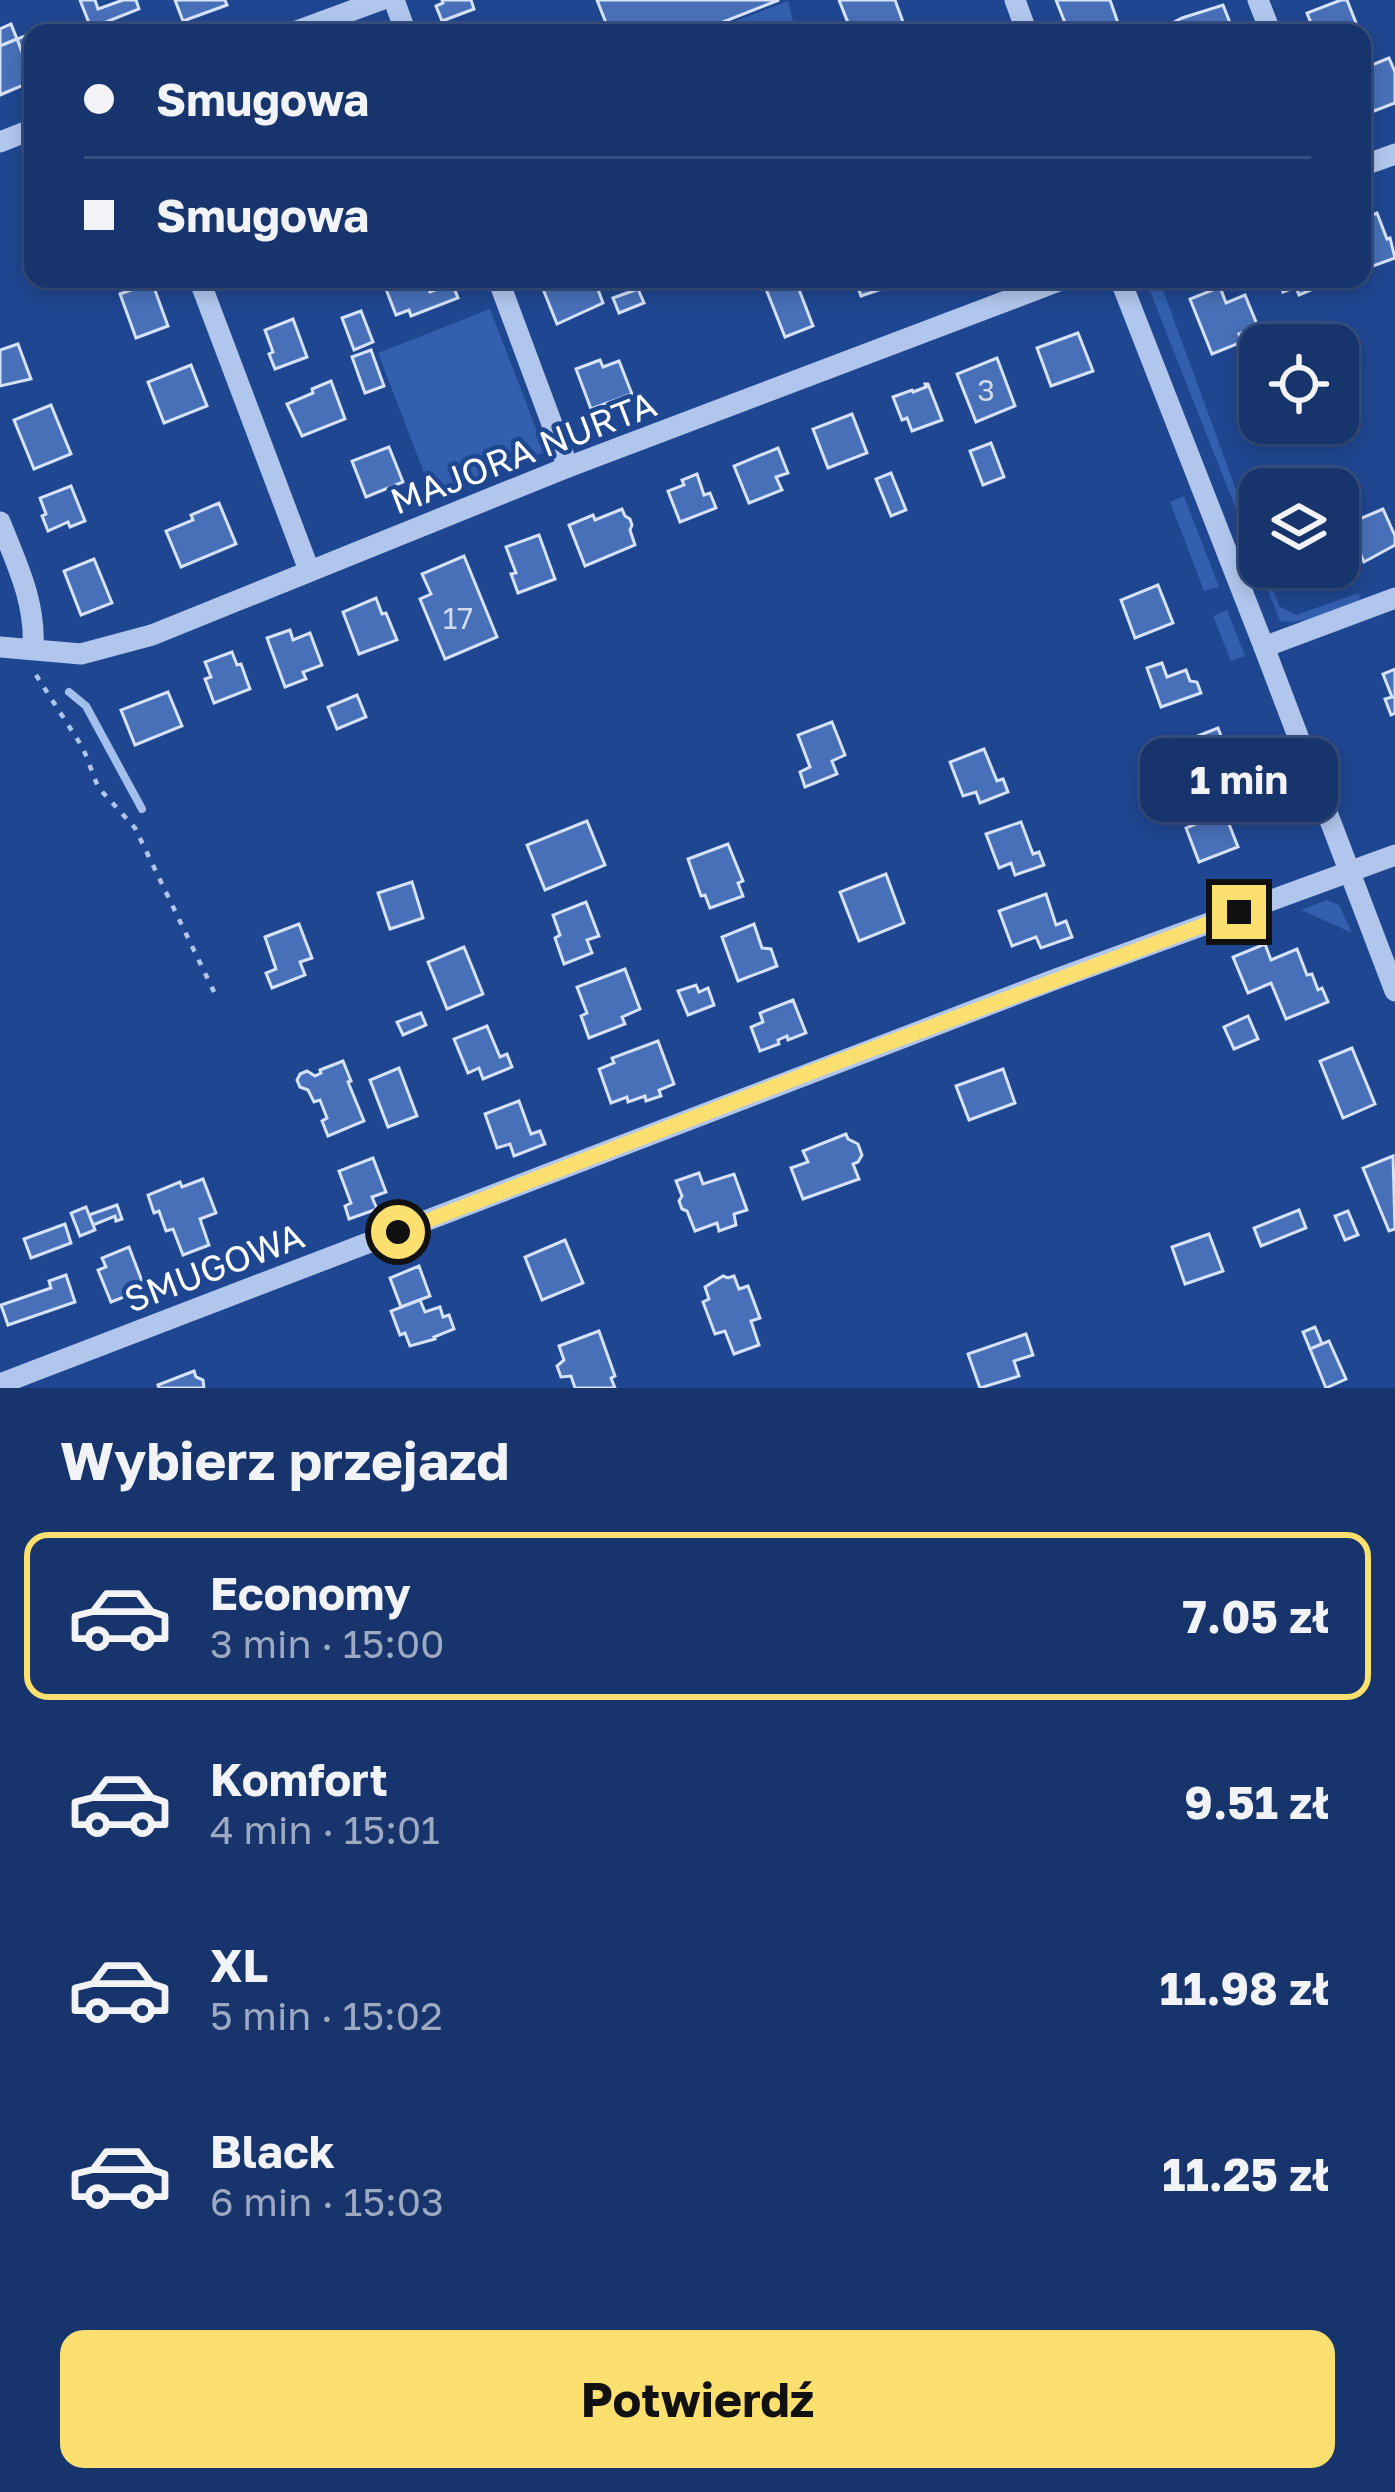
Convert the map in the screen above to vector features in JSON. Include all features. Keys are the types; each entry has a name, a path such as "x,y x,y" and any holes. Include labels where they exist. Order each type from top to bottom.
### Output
{"street":[{"path":"316,24 381,0"},
{"path":"202,288 309,570"},
{"path":"501,288 568,467"},
{"name":"MAJORA NURTA","path":"0,647 33,659 81,654 152,635 568,467 1040,288"},
{"path":"1124,288 1395,991"},
{"path":"0,522 26,586 35,623 33,659"},
{"path":"1264,647 1395,598"},
{"name":"SMUGOWA","path":"0,1384 856,1055 1395,855"}],"path":[{"path":"33,659 43,689 83,748 98,787 135,828 217,998"}],"shaded area":[{"path":"788,1 794,24 728,24"},
{"path":"1150,288 1162,288 1239,498 1239,517"},
{"path":"490,309 545,452 433,496 378,353"},
{"path":"1184,496 1219,587 1204,591 1170,502"},
{"path":"1267,588 1273,588 1279,606 1296,615 1359,593 1360,600 1310,619 1280,621"},
{"path":"1227,610 1245,656 1231,661 1213,616"},
{"path":"1293,781 1297,793 1245,814 1251,799"},
{"path":"1327,900 1339,905 1352,933 1301,910"}],"building":[{"path":"80,0 95,0 98,9 136,0 139,9 89,24"},
{"path":"175,0 225,0 227,5 183,21"},
{"path":"442,0 471,0 474,9 442,21 436,6"},
{"path":"597,0 779,0 718,24 606,24"},
{"path":"839,0 895,0 904,24 848,24"},
{"path":"1056,0 1110,0 1118,23 1115,24 1065,24"},
{"path":"1347,0 1356,24 1311,24 1307,13"},
{"path":"1223,5 1230,24 1171,24"},
{"path":"11,24 17,39 0,46 0,29"},
{"path":"17,39 24,57 24,85 0,95 0,46"},
{"path":"1389,58 1395,72 1395,103 1374,111 1371,104 1371,65"},
{"path":"1377,213 1395,258 1371,267 1371,215"},
{"path":"154,288 168,326 136,338 120,294"},
{"path":"386,288 428,288 430,292 454,288 458,298 411,316 409,310 396,315"},
{"path":"543,288 597,288 603,303 557,324"},
{"path":"766,288 798,288 813,326 785,337"},
{"path":"858,288 884,288 861,296"},
{"path":"1218,288 1226,303 1245,295 1257,324 1239,324 1239,343 1212,354 1190,299"},
{"path":"638,289 644,303 619,313 613,298"},
{"path":"361,311 373,342 354,350 342,318"},
{"path":"293,319 307,357 275,369 265,330"},
{"path":"1078,333 1093,371 1051,386 1037,348"},
{"path":"18,344 31,379 0,386 0,350"},
{"path":"371,350 384,386 365,393 352,357"},
{"path":"997,358 1015,406 976,422 957,374"},
{"path":"600,360 603,367 619,361 632,394 591,409 576,369"},
{"path":"191,365 207,406 164,423 148,382"},
{"path":"331,381 345,419 302,436 287,404"},
{"path":"925,384 942,420 912,431 893,397"},
{"path":"51,405 71,454 34,469 14,420"},
{"path":"852,414 867,453 828,468 813,429"},
{"path":"991,443 1004,477 983,485 970,451"},
{"path":"389,447 403,482 366,497 352,461"},
{"path":"778,448 788,473 776,477 782,490 749,503 734,466"},
{"path":"891,473 906,510 891,516 876,479"},
{"path":"697,474 704,495 710,493 716,508 680,522 668,491"},
{"path":"71,486 85,521 48,531 40,498"},
{"path":"219,503 236,544 181,567 166,531"},
{"path":"622,509 630,519 635,545 585,566 569,525"},
{"path":"1383,509 1395,545 1364,562 1359,550 1359,519"},
{"path":"539,535 555,579 518,593 506,547"},
{"path":"464,556 497,637 445,659 420,599 431,594 422,574"},
{"path":"94,559 112,603 81,615 64,571"},
{"path":"1158,585 1173,623 1135,638 1121,600"},
{"path":"376,598 397,640 359,654 343,612"},
{"path":"290,630 293,640 310,633 322,665 303,672 306,679 285,687 267,638"},
{"path":"232,652 250,689 214,703 205,679 211,677 205,662"},
{"path":"1162,663 1167,677 1186,670 1201,693 1161,707 1147,668"},
{"path":"1395,669 1395,713 1391,715 1385,699 1392,697 1383,674"},
{"path":"168,692 182,726 135,745 121,710"},
{"path":"357,695 366,717 337,729 328,707"},
{"path":"832,722 845,755 832,761 837,774 805,787 800,772 810,767 798,735"},
{"path":"1218,728 1227,766 1190,780 1177,744"},
{"path":"984,749 997,781 1003,779 1008,792 980,803 976,792 963,796 950,762"},
{"path":"1223,809 1238,847 1199,862 1186,828"},
{"path":"587,821 605,865 545,890 527,845"},
{"path":"1021,822 1033,854 1039,852 1044,865 1015,875 1011,863 999,868 986,834"},
{"path":"728,844 743,881 738,883 743,896 710,908 688,859"},
{"path":"886,874 904,923 859,941 840,892"},
{"path":"412,882 423,918 390,929 378,893"},
{"path":"1046,894 1056,925 1066,921 1072,937 1041,948 1036,937 1012,946 999,911"},
{"path":"586,902 599,936 587,940 592,953 564,964 553,915"},
{"path":"299,924 312,958 300,962 305,975 272,988 266,973 276,969 265,937"},
{"path":"754,924 762,948 771,949 777,966 738,981 722,937"},
{"path":"1265,944 1271,960 1297,949 1307,975 1312,974 1328,1002 1286,1019 1271,983 1248,993 1233,957"},
{"path":"464,947 483,994 447,1009 428,962"},
{"path":"625,969 640,1009 622,1017 625,1024 589,1038 581,1016 587,1013 577,987"},
{"path":"696,985 699,992 708,988 714,1005 688,1015 678,991"},
{"path":"793,1000 806,1033 788,1040 787,1036 760,1051 751,1027 763,1022 760,1013"},
{"path":"421,1013 426,1025 403,1035 397,1022"},
{"path":"1248,1016 1258,1039 1234,1049 1224,1027"},
{"path":"487,1026 500,1057 507,1054 512,1067 483,1079 479,1068 468,1073 454,1039"},
{"path":"658,1041 674,1084 646,1101 645,1096 628,1102 627,1097 611,1103 599,1069 614,1063 612,1058"},
{"path":"1352,1048 1375,1104 1343,1118 1320,1061"},
{"path":"343,1061 364,1121 328,1136 320,1100 314,1102 297,1080 307,1071 315,1076"},
{"path":"399,1068 417,1116 388,1127 370,1080"},
{"path":"1003,1069 1015,1103 969,1120 956,1086"},
{"path":"519,1101 531,1134 540,1131 545,1144 514,1156 510,1144 497,1148 485,1114"},
{"path":"846,1134 862,1155 853,1164 859,1179 803,1199 791,1168 808,1162 803,1151"},
{"path":"1393,1156 1395,1229 1389,1231 1363,1168"},
{"path":"373,1158 386,1192 372,1197 377,1209 349,1219 345,1206 351,1203 339,1171"},
{"path":"699,1173 703,1184 734,1174 747,1210 734,1214 736,1225 719,1231 717,1223 695,1231 682,1209 676,1181"},
{"path":"203,1179 216,1213 200,1219 209,1245 183,1255 173,1229 166,1231 148,1195"},
{"path":"117,1205 122,1219 116,1221 115,1216 93,1225 89,1215"},
{"path":"86,1207 95,1230 80,1236 71,1213"},
{"path":"1299,1210 1306,1228 1261,1246 1254,1228"},
{"path":"1348,1211 1358,1235 1345,1240 1335,1216"},
{"path":"65,1224 71,1243 31,1258 24,1239"},
{"path":"1209,1234 1223,1271 1185,1284 1172,1247"},
{"path":"565,1240 583,1283 542,1300 525,1257"},
{"path":"129,1247 145,1289 111,1302 98,1270 106,1267 102,1258"},
{"path":"419,1266 430,1296 401,1307 390,1278"},
{"path":"66,1275 75,1302 8,1325 1,1305 51,1288 49,1281"},
{"path":"723,1276 734,1276 739,1289 748,1286 760,1318 751,1321 759,1345 734,1354 725,1331 715,1334 703,1302 709,1299 705,1287"},
{"path":"420,1300 425,1312 440,1307 454,1329 410,1346 391,1311"},
{"path":"1315,1327 1322,1344 1310,1349 1303,1332"},
{"path":"599,1331 615,1388 575,1388 571,1376 561,1377 557,1366 564,1360 559,1346"},
{"path":"1026,1334 1033,1355 1014,1361 1019,1376 980,1388 968,1354"},
{"path":"1329,1341 1346,1379 1326,1388 1310,1349"},
{"path":"194,1371 204,1388 159,1388 158,1385"}],"waterway":[{"path":"69,692 86,706 142,809"}],"route":[{"path":"398,1232 1239,912"}]}
